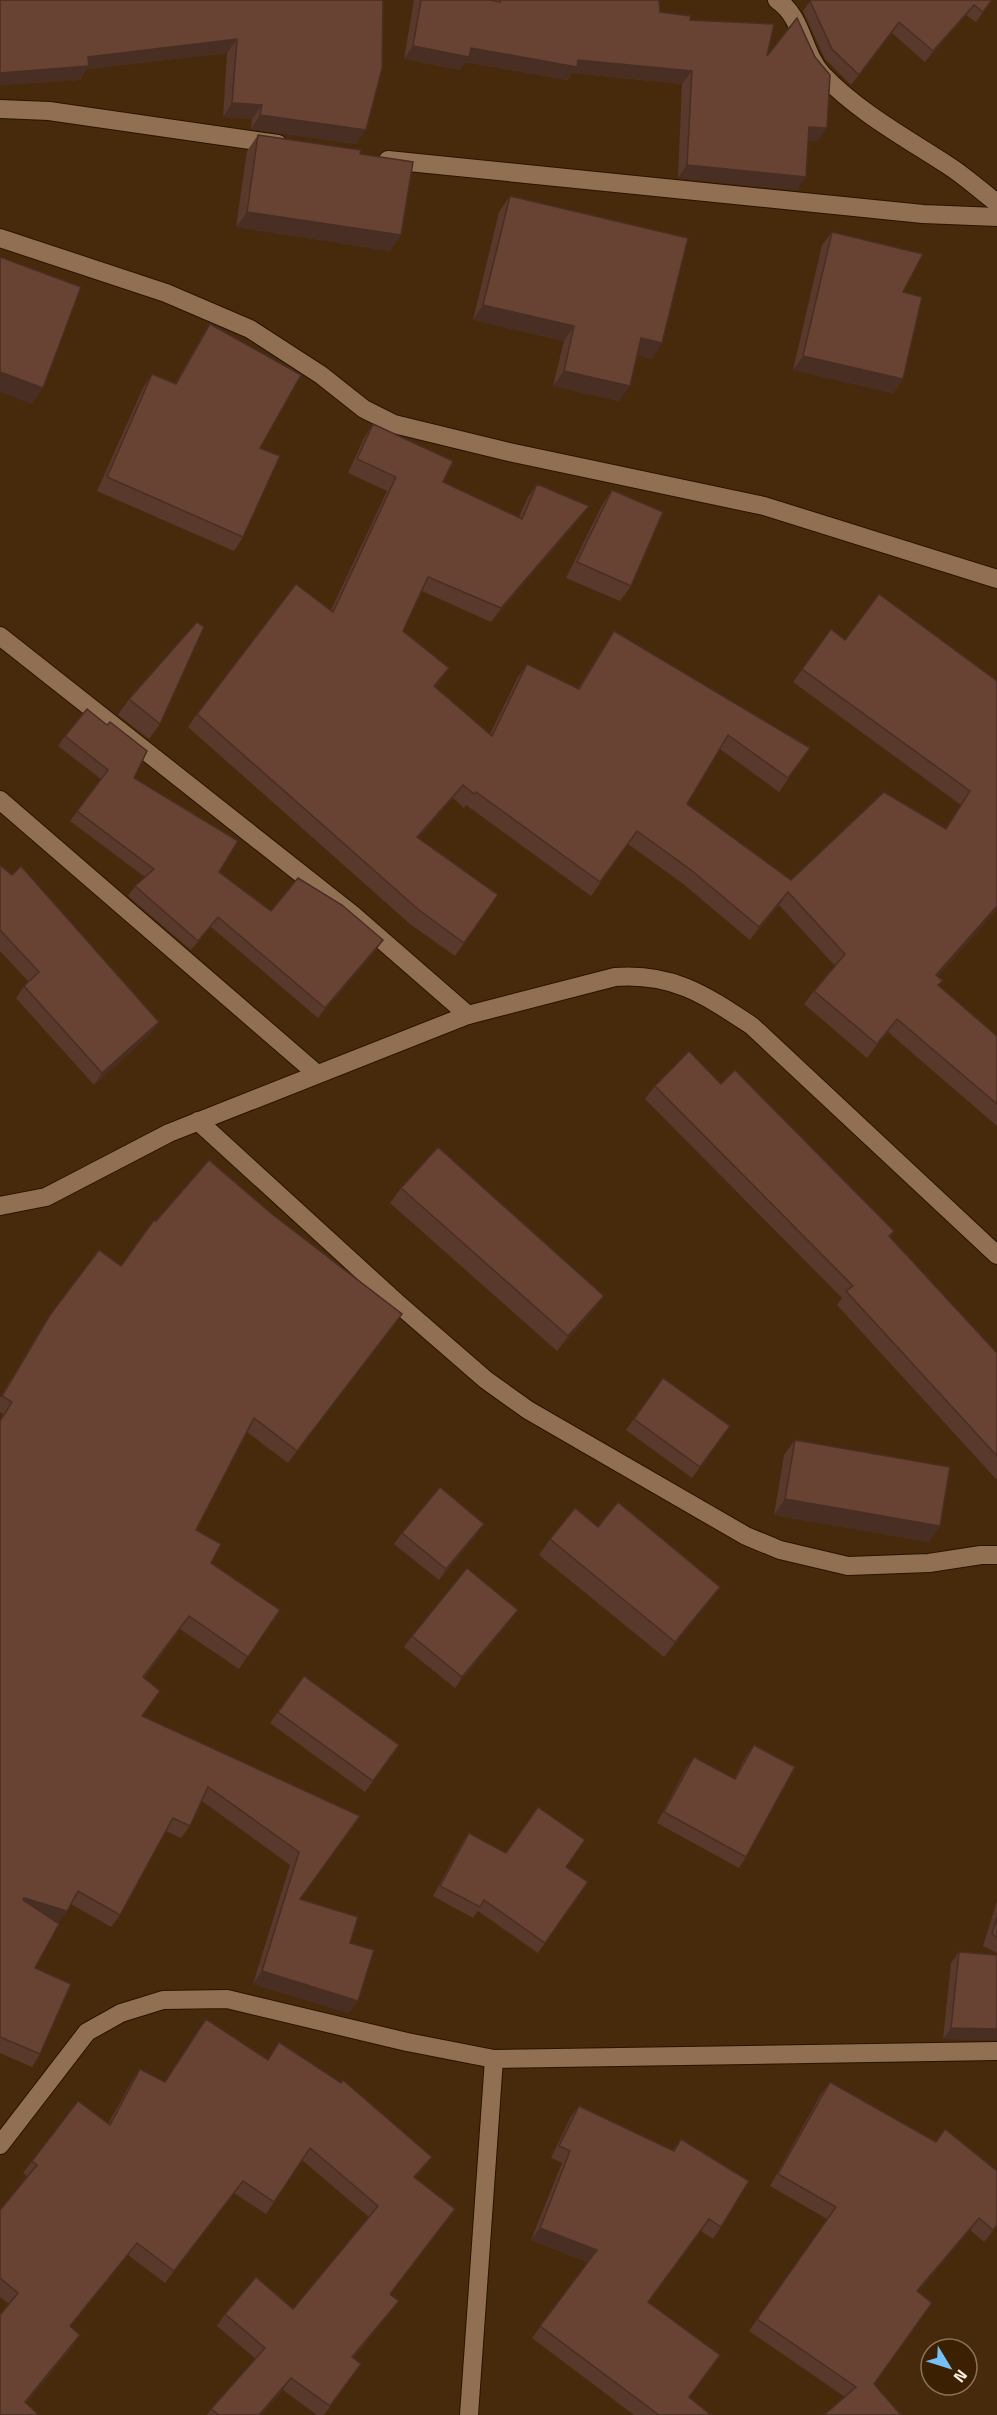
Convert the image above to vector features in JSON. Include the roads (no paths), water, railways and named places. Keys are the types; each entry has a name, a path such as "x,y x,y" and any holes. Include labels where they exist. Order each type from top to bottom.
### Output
{"street":[{"path":"777,0 790,11 812,59 822,73 865,112 952,168 997,202"},
{"path":"0,109 49,111 293,146"},
{"path":"375,158 923,214 997,217"},
{"path":"0,238 166,293 250,328 321,375 364,409 394,424 509,452 764,506 997,579"},
{"path":"0,636 352,914 468,1015"},
{"path":"0,800 316,1074"},
{"path":"0,1206 46,1197 169,1133 468,1015 615,977 640,975 667,980 709,997 752,1026 997,1255"},
{"path":"198,1121 291,1208 486,1380 528,1410 746,1536 780,1550 849,1566 929,1563 981,1555 997,1555"},
{"path":"0,2145 87,2031 121,2013 163,2000 227,1999 407,2042 494,2059 997,2051"},
{"path":"469,2415 494,2059"}]}
